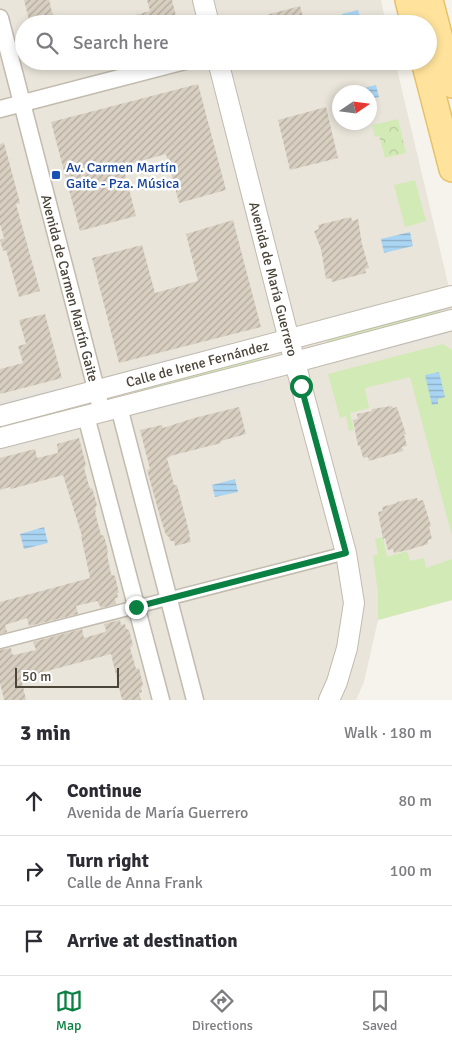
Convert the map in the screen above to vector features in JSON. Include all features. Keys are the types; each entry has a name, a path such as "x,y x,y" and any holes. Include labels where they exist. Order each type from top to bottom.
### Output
{"main road":[{"path":"408,0 412,15"},
{"path":"430,0 434,15"},
{"path":"437,27 452,84"},
{"path":"426,70 452,169"}],"street":[{"path":"203,0 207,15"},
{"name":"Avenida de Carmen Martín Gaite","path":"0,18 103,412 168,599 195,700"},
{"path":"0,109 151,70"},
{"name":"Avenida de María Guerrero","path":"220,70 289,340 346,553 354,603 347,648 337,682 329,700"},
{"name":"Calle de Irene Fernández","path":"0,416 452,296"},
{"name":"Calle de Irene Fernández","path":"0,438 452,320"},
{"name":"Avenida de Carmen Martín Gaite","path":"103,412 136,607 161,700"},
{"path":"0,642 346,553"}],"shaded area":[{"path":"0,0 381,0 384,15 15,15 15,70 397,70 452,300 452,600 378,620 364,682 356,700 0,700"},
{"path":"381,302 383,307 325,324 324,318"},
{"path":"445,329 446,335 333,364 332,358"},
{"path":"251,338 253,343 131,375 130,368"},
{"path":"265,378 267,384 143,414 141,408"},
{"path":"59,387 61,393 0,408 0,402"},
{"path":"69,426 70,432 0,451 0,445"}],"green space":[{"path":"398,119 406,153 385,158 379,136 375,137 373,130 377,130 377,124"},
{"path":"415,180 426,221 405,227 394,185"},
{"path":"439,309 440,315 328,344 326,338"},
{"path":"443,344 452,350 452,536 410,377 365,388 369,408 350,413 354,430 349,431 346,416 340,418 328,374"},
{"path":"260,356 262,362 134,395 133,389"},
{"path":"66,406 67,412 0,430 0,423"},
{"path":"383,537 387,557 407,551 410,561 424,558 426,568 452,559 452,600 378,620 378,593 373,556 378,554 375,539"}],"water":[{"path":"358,10 359,15 342,15"},
{"path":"410,232 413,246 384,253 381,239"},
{"path":"439,372 445,397 438,399 438,404 432,405 425,375"},
{"path":"235,479 238,492 215,497 212,485"},
{"path":"44,527 48,543 24,549 20,534"}],"building":[{"path":"24,0 49,0 53,15 28,15"},
{"path":"147,0 172,0 176,15 135,15 150,11"},
{"path":"300,6 302,15 266,15"},
{"path":"198,84 226,190 179,203 166,154 123,166 136,216 80,231 51,122"},
{"path":"326,107 338,158 290,170 278,120"},
{"path":"4,143 20,203 16,204 40,291 19,297 6,250 3,251 0,240 4,238 0,224 0,144"},
{"path":"351,217 352,221 358,219 362,244 369,268 365,269 366,273 332,282 331,278 326,279 321,249 314,231 319,229 318,225"},
{"path":"233,220 261,327 119,363 92,258 142,245 155,293 198,281 186,234"},
{"path":"45,314 62,378 0,394 0,369 23,363 18,346 26,344 19,320"},
{"path":"392,406 393,408 397,407 406,434 404,434 407,446 402,447 403,451 369,461 368,457 363,458 360,446 358,446 353,420 358,419 357,414 372,411 372,409"},
{"path":"239,407 246,434 167,458 174,485 177,485 191,542 175,546 174,541 170,541 166,535 161,520 147,470 150,469 140,430 162,425 163,428"},
{"path":"79,438 86,465 84,468 97,505 95,512 101,535 104,536 108,551 111,574 115,576 119,593 117,593 118,598 115,598 116,604 101,608 97,601 76,606 78,614 29,626 27,618 5,625 7,632 0,634 0,602 90,578 82,536 63,475 11,489 10,487 0,490 0,458 35,449 37,458 58,453 57,444"},
{"path":"417,498 418,501 423,500 431,526 429,527 432,539 428,540 428,544 394,553 393,549 388,550 385,538 383,539 378,512 383,511 382,507"},
{"path":"120,620 121,625 125,624 126,629 129,630 133,645 130,648 136,669 139,668 143,685 141,688 142,692 139,693 141,700 122,700 111,654 21,678 26,700 4,700 0,683 0,650 11,648 14,655 36,650 33,642 82,629 84,638 105,632 104,624"}],"place":[{"name":"Av. Carmen Martín Gaite - Pza. Música","path":"56,175"}],"route":[{"path":"136,607 346,553 301,386"}]}
